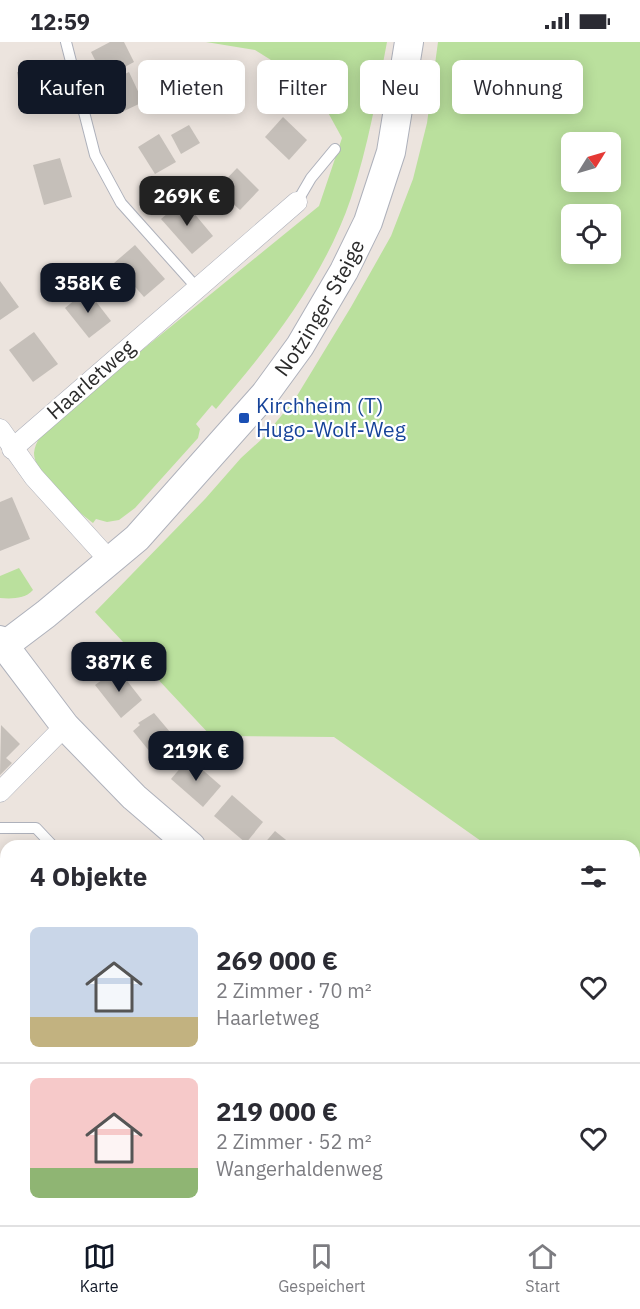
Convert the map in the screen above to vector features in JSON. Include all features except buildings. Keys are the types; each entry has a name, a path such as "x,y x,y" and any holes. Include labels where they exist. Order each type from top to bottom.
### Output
{"main road":[{"name":"Notzinger Steige","path":"3,642 137,538 266,394 300,346 344,271 368,222 391,152 409,42"},
{"path":"3,642 65,726 134,797 184,840"}],"street":[{"name":"Haarletweg","path":"12,449 297,202"},
{"path":"0,429 34,477 110,561"},
{"path":"0,792 65,726"}],"lane":[{"path":"66,42 95,155 121,203 197,288"},
{"name":"Haarletweg","path":"297,202 335,149"},
{"path":"0,828 36,828 47,840"}],"green space":[{"path":"206,42 387,42 384,60 360,60 360,114 373,114 351,198 326,256 294,310 216,409 212,405 196,424 200,429 198,438 135,508 119,520 107,522 96,519 93,523 57,492 41,472 34,453 40,438 50,425 319,206 342,138 329,114 348,114 348,60 271,60 255,50"},
{"path":"438,42 640,42 640,840 480,840 334,737 211,736 95,612 205,499 241,458 263,438 295,399 391,236 413,179 428,114 440,114 440,60 436,60"},
{"path":"19,568 33,590 22,597 0,598 0,576"}],"place":[{"name":"Kirchheim (T) Hugo-Wolf-Weg","path":"244,418"}]}
